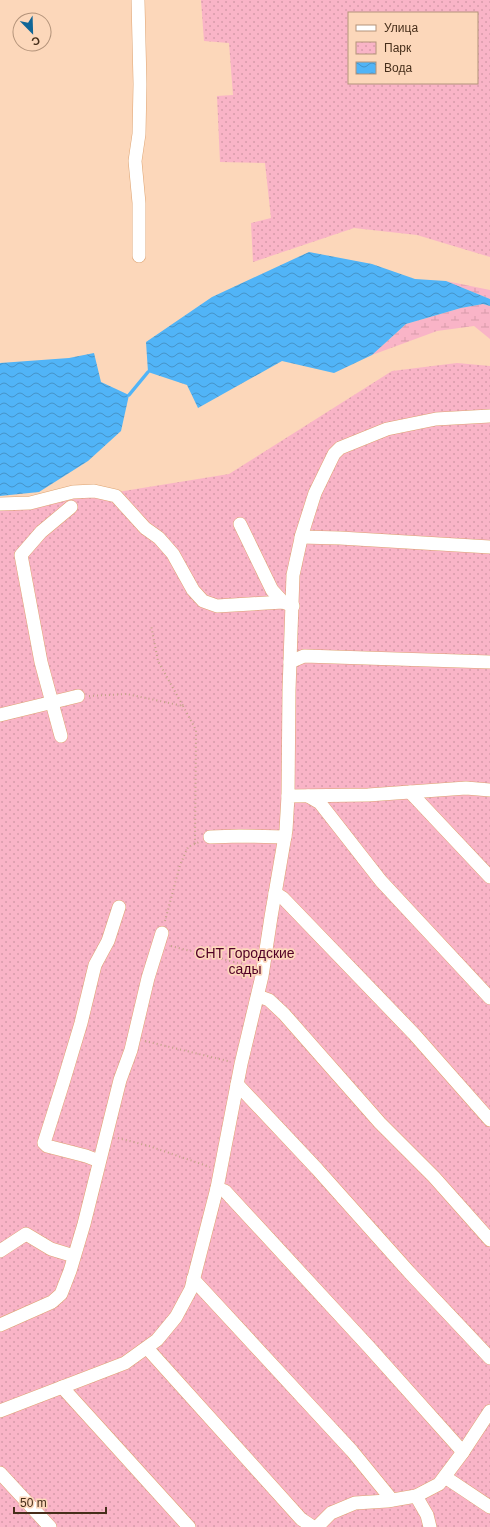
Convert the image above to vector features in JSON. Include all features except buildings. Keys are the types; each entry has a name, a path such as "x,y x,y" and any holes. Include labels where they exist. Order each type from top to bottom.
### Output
{"street":[{"path":"138,0 139,134 135,161 139,203 139,256"},
{"path":"0,1412 125,1363 157,1340 176,1317 191,1290 217,1188 241,1064 258,996 285,837 288,796 290,662 288,604 301,537 315,493 334,454 340,448 387,429 436,419 490,416"},
{"path":"0,504 30,503 73,492 94,491 116,496 145,528 160,538 173,554 193,590 203,601 217,606 288,604"},
{"path":"61,736 41,662 21,555 41,532 71,507"},
{"path":"240,524 272,590 288,604"},
{"path":"301,537 490,547"},
{"path":"290,662 304,656 490,662"},
{"path":"0,715 78,696"},
{"path":"288,796 410,792 466,788 490,790"},
{"path":"410,792 490,878"},
{"path":"308,796 320,803 381,881 490,998"},
{"path":"210,837 285,837"},
{"path":"275,893 283,898 347,963 414,1034 490,1120"},
{"path":"98,1161 86,1156 47,1146 44,1143 76,1038 95,965 108,941 119,907"},
{"path":"0,1325 52,1302 61,1294 70,1271 84,1224 98,1161 102,1154 120,1080 134,1038 148,978 160,937"},
{"path":"258,996 269,1000 284,1014 380,1122 434,1177 490,1240"},
{"path":"237,1084 490,1358"},
{"path":"217,1188 225,1191 230,1196 463,1452"},
{"path":"0,1251 26,1234 51,1249 74,1256"},
{"path":"193,1279 352,1451 392,1500"},
{"path":"146,1348 301,1519 312,1527"},
{"path":"62,1387 189,1527"},
{"path":"317,1527 331,1513 355,1502 392,1500 416,1496 439,1484 489,1418"},
{"path":"0,1473 50,1527"},
{"path":"444,1477 490,1507"},
{"path":"416,1496 427,1515 430,1527"}],"path":[{"path":"152,625 158,661 196,730 195,844"},
{"path":"78,696 128,694 183,706"},
{"path":"210,837 188,847 180,865 160,937 263,969"},
{"path":"134,1038 241,1064"},
{"path":"106,1135 149,1146 220,1171"}],"green space":[{"path":"201,0 490,0 490,257 417,235 354,228 253,262 251,223 271,218 265,163 220,162 217,96 233,95 229,43 204,41"},
{"path":"446,281 490,290 490,299"},
{"path":"483,304 490,306 490,339 474,326 437,331 372,355 406,324 461,308"},
{"name":"СНТ Городские сады","path":"457,363 490,366 490,1527 0,1527 0,511 229,474 392,371"}],"water":[{"path":"309,252 372,264 415,279 446,281 490,299 490,306 483,304 461,308 406,324 372,355 334,373 282,361 198,408 187,385 148,372 146,342 212,297"},
{"path":"94,353 101,382 129,395 121,431 88,461 39,492 0,496 0,363 69,358"}],"waterway":[{"path":"129,395 148,372"}]}
